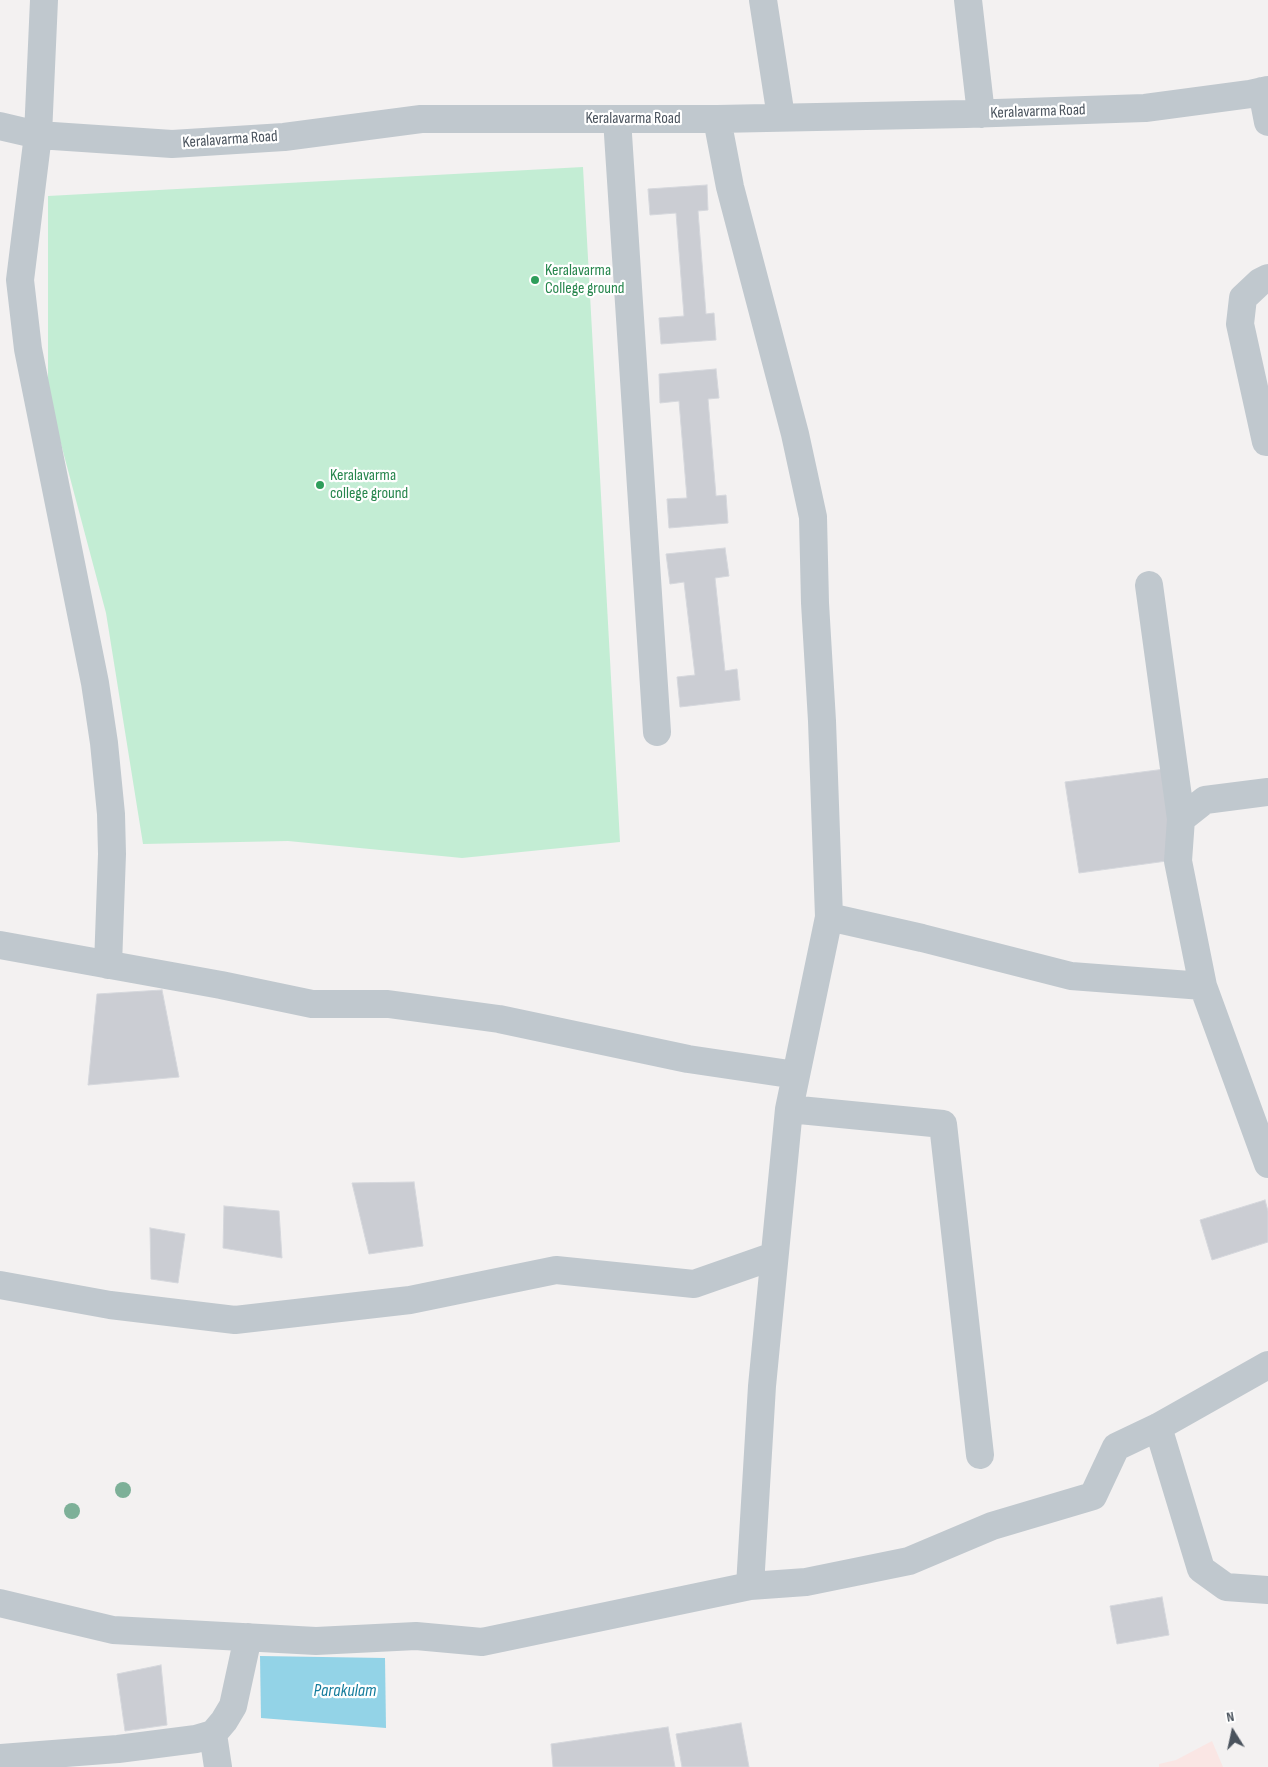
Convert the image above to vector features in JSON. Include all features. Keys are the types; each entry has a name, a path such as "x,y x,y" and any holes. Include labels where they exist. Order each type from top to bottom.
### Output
{"street":[{"path":"44,0 38,134 22,253 21,297 28,348 94,683 104,743 111,814 112,854 108,965"},
{"path":"763,0 781,117"},
{"path":"968,0 981,114"},
{"path":"1265,90 1268,122"},
{"name":"Keralavarma Road","path":"0,126 38,134 172,144 284,137 421,120 717,119 981,114 1144,108 1265,90"},
{"path":"617,119 657,732"},
{"path":"717,119 730,186 795,434 813,517 829,917 789,1109 762,1386 750,1586"},
{"path":"1268,278 1260,282 1243,298 1240,324 1266,442 1268,442"},
{"path":"1149,585 1181,819 1178,861 1204,986 1268,1164"},
{"path":"1181,819 1205,800 1268,792"},
{"path":"829,917 922,938 1071,976 1204,986"},
{"path":"0,945 221,985 312,1004 388,1004 498,1019 688,1059 796,1075"},
{"path":"789,1109 943,1124 980,1455"},
{"path":"0,1286 110,1305 235,1320 410,1300 556,1270 694,1284 774,1256"},
{"path":"0,1603 113,1630 316,1641 416,1636 482,1642 750,1586 806,1582 909,1560 992,1526 1093,1496 1116,1447 1158,1427 1268,1365"},
{"path":"1158,1427 1201,1569 1226,1587 1268,1590"},
{"path":"0,1758 118,1749 196,1739 213,1734 233,1706 248,1637"},
{"path":"213,1734 218,1767"}],"shaded area":[{"path":"1212,1741 1223,1767 1159,1767 1159,1764 1176,1760"}],"green space":[{"path":"583,167 620,842 462,858 288,841 143,844 106,613 48,395 48,196"}],"water":[{"name":"Parakulam","path":"260,1656 385,1658 386,1728 261,1718"}],"building":[{"path":"707,185 708,210 698,211 706,314 714,313 716,340 661,344 659,318 684,316 676,213 650,215 648,189"},
{"path":"716,369 719,398 708,399 716,496 726,495 728,523 669,528 667,499 687,498 679,401 660,403 659,374"},
{"path":"725,548 729,576 715,578 725,671 737,669 740,700 680,707 677,677 695,675 684,582 670,584 666,554"},
{"path":"1165,769 1174,860 1079,873 1065,782"},
{"path":"162,990 179,1077 88,1085 97,994"},
{"path":"414,1182 423,1246 369,1254 352,1183"},
{"path":"1265,1200 1268,1211 1268,1242 1212,1260 1200,1220"},
{"path":"224,1206 279,1211 282,1258 223,1248"},
{"path":"150,1228 185,1234 178,1283 151,1279"},
{"path":"1162,1597 1169,1635 1117,1644 1110,1606"},
{"path":"161,1665 167,1725 125,1731 117,1674"},
{"path":"741,1723 749,1767 682,1767 676,1734"},
{"path":"668,1727 675,1767 553,1767 551,1744"}],"place":[{"name":"Keralavarma College ground","path":"535,280"},
{"name":"Keralavarma college ground","path":"320,485"}]}
